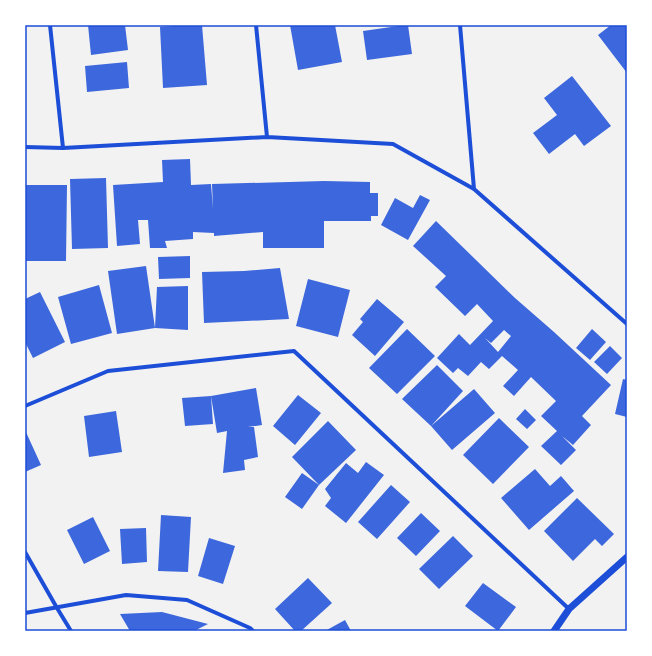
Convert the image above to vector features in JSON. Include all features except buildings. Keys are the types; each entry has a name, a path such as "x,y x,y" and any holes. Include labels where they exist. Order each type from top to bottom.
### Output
{"street":[{"path":"50,25 63,148"},
{"path":"256,25 267,137"},
{"path":"460,25 474,189"},
{"path":"25,147 63,148 267,137 393,144 474,189 627,324"},
{"path":"25,406 108,371 294,351 569,609"},
{"path":"25,552 71,631"},
{"path":"554,631 569,609 627,557"},
{"path":"25,613 126,595 187,600 254,631"}]}
